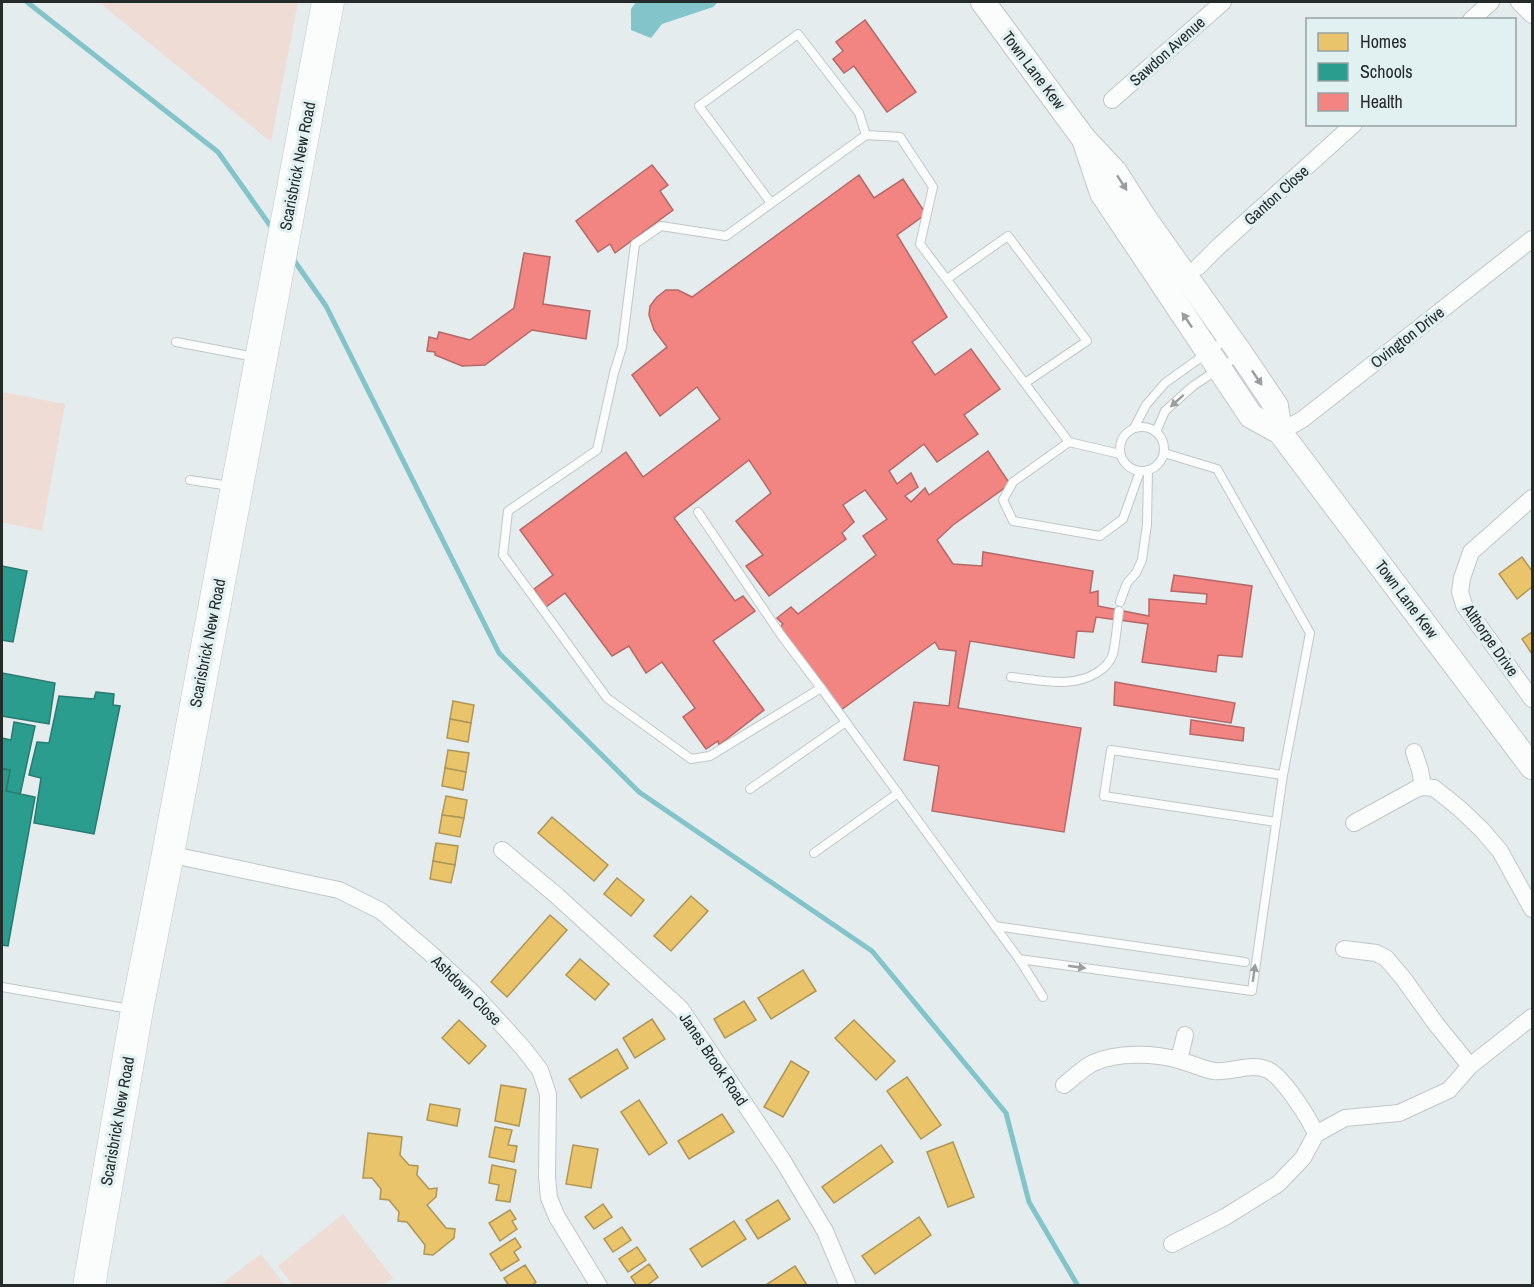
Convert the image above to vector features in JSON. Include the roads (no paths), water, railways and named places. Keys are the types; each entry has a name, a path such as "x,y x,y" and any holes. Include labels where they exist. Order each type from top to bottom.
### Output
{"highway":[{"name":"Scarisbrick New Road","path":"88,1286 137,1011 328,2"}],"street":[{"name":"Town Lane Kew","path":"983,2 1084,139 1115,172 1145,219 1276,406 1280,432"},
{"name":"Sawdon Avenue","path":"1112,99 1222,2"},
{"path":"1473,18 1491,2"},
{"path":"1519,2 1533,15"},
{"name":"Ganton Close","path":"1198,267 1352,126"},
{"name":"Town Lane Kew","path":"1084,139 1102,193 1251,416 1280,432 1533,767"},
{"name":"Ovington Drive","path":"1280,432 1302,419 1533,239"},
{"name":"Althorpe Drive","path":"1533,498 1471,552 1460,592 1464,605 1533,699"},
{"path":"1414,752 1423,787"},
{"path":"1354,823 1416,789 1434,788 1460,808 1500,851 1533,909"},
{"name":"Janes Brook Road","path":"502,850 556,895 681,1009 783,1161 825,1231 848,1286"},
{"name":"Ashdown Close","path":"168,854 339,890 381,911 430,952 472,993 523,1048 540,1070 548,1094 547,1177 549,1197 557,1217 599,1286"},
{"path":"1344,949 1376,953 1386,958 1470,1066"},
{"path":"1172,1244 1225,1217 1278,1184 1303,1158 1316,1134 1345,1118 1399,1113 1449,1090 1470,1066 1533,1017"},
{"path":"1179,1060 1185,1035"},
{"path":"1064,1085 1093,1063 1135,1055 1179,1060 1212,1071 1265,1068 1276,1075 1311,1122 1316,1134"}],"lane":[{"path":"771,203 699,106 798,34 859,113 867,135"},
{"path":"821,688 710,756 691,759 607,698 503,555 508,511 597,450 622,347 635,244 661,226 726,236 867,135 900,137 933,187 920,244 1069,442 1120,454"},
{"path":"946,279 1008,236 1087,341 1025,383"},
{"path":"176,342 261,358"},
{"path":"1134,428 1146,405 1165,383 1214,360 1235,346"},
{"path":"1156,432 1165,411 1192,386 1214,360 1235,346"},
{"path":"1142,426 1150,428 1161,438 1164,453 1155,467 1144,471 1135,470 1123,460 1120,454 1122,438 1126,432 1134,428 1142,426"},
{"path":"1069,442 1013,482 1003,500 1013,521 1100,536 1123,519 1144,471"},
{"path":"1019,959 1252,991 1283,775 1310,633 1217,469 1164,453"},
{"path":"1011,676 1065,682 1079,681 1096,674 1107,666 1112,655 1120,607 1127,583 1136,573 1142,560 1147,524 1144,471"},
{"path":"190,480 237,487"},
{"path":"698,512 782,634 1019,959 1043,997"},
{"path":"750,789 846,722"},
{"path":"1276,822 1104,796 1111,750 1283,775"},
{"path":"814,853 898,794"},
{"path":"995,926 1245,962"},
{"path":"2,987 137,1011"}],"water":[{"path":"636,2 718,2 713,7 662,24 651,38 631,30 631,9"}],"waterway":[{"path":"27,2 218,152 274,231"},
{"path":"291,256 326,306 499,653 639,792 872,951 1006,1113 1029,1202 1078,1286"}]}
